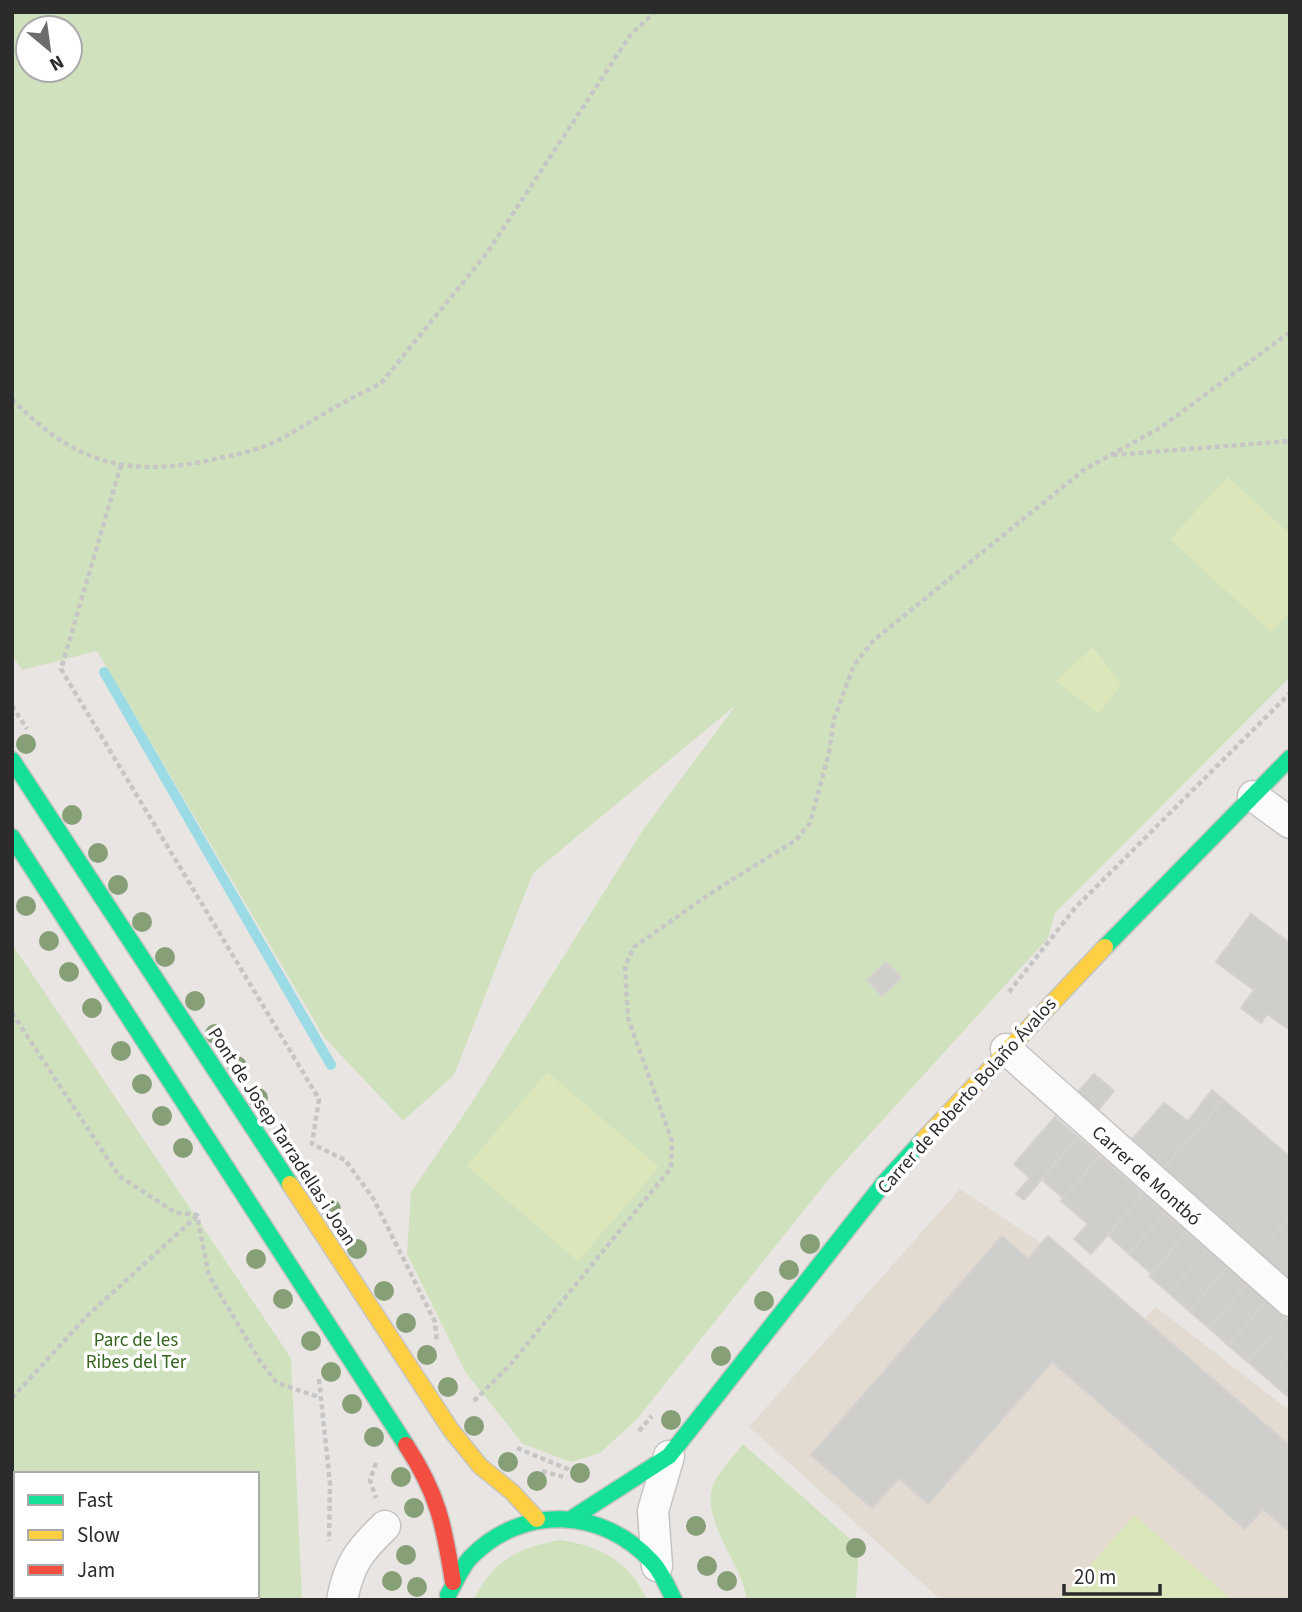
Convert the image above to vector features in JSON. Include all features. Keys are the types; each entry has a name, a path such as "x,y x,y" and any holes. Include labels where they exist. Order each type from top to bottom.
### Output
{"street":[{"name":"Carrer de Roberto Bolaño Ávalos","path":"574,1517 669,1456 884,1184 1006,1049 1290,758"},
{"name":"Pont de Josep Tarradellas i Joan","path":"12,760 451,1430 480,1466 512,1492 537,1519"},
{"path":"1253,796 1290,823"},
{"path":"12,837 426,1476 443,1518 453,1583"},
{"name":"Carrer de Montbó","path":"1006,1049 1290,1301"},
{"name":"Carrer de Roberto Bolaño Ávalos","path":"657,1566 653,1511 669,1456"},
{"path":"446,1600 468,1560 488,1541 511,1527 537,1519 574,1517 594,1521 620,1533 644,1551 657,1566 674,1600"},
{"path":"344,1588 359,1552 385,1526"}],"path":[{"path":"12,399 56,438 88,455 121,465 168,469 245,452 286,436 329,409 382,382 487,253 631,34 656,12"},
{"path":"469,1406 510,1365 671,1168 672,1141 628,1018 625,966 634,947 714,891 796,840 810,823 829,753 834,719 854,665 874,640 1085,469 1160,428 1290,332"},
{"path":"1111,455 1290,441"},
{"path":"121,465 61,669 319,1099 312,1144 345,1160 373,1198 435,1322 438,1354"},
{"path":"1006,994 1075,908 1290,693"},
{"path":"12,1013 119,1176 176,1213 197,1215"},
{"path":"197,1215 209,1276 260,1361 277,1382 319,1397"},
{"path":"12,1398 86,1316 197,1215"},
{"path":"320,1374 319,1397 330,1484 329,1546 344,1588"},
{"path":"632,1439 656,1411"},
{"path":"510,1445 570,1470 594,1465"}],"shaded area":[{"path":"960,1189 1041,1243 1048,1236 1144,1319 1156,1307 1290,1411 1290,1600 941,1600 749,1427"}],"green space":[{"path":"12,12 1290,12 1290,677 1055,913 1048,938 829,1179 637,1419 600,1453 571,1462 523,1444 466,1373 407,1254 411,1192 471,1104 643,830 736,705 533,873 454,1075 403,1121 324,1037 97,651 22,670 12,655"},
{"path":"1228,477 1290,534 1290,612 1271,632 1170,539"},
{"path":"1093,647 1121,684 1099,714 1056,681"},
{"name":"Parc de les Ribes del Ter","path":"12,944 291,1358 302,1600 12,1600"},
{"path":"547,1072 659,1167 578,1261 467,1166"},
{"path":"743,1444 859,1547 856,1600 747,1600 716,1526 711,1497 717,1478"},
{"path":"1134,1515 1233,1600 1060,1600"},
{"path":"560,1540 588,1546 612,1558 632,1575 647,1600 474,1600 489,1575 508,1558 532,1547"}],"building":[{"path":"1251,914 1290,943 1290,1030 1267,1014 1261,1023 1241,1008 1254,990 1216,962"},
{"path":"886,962 901,977 882,996 867,980"},
{"path":"1094,1074 1114,1091 1096,1113 1075,1095"},
{"path":"1212,1090 1224,1100 1161,1171 1129,1143 1164,1103 1188,1121"},
{"path":"1224,1100 1290,1157 1290,1217 1257,1254 1161,1171"},
{"path":"1055,1117 1078,1137 1024,1200 1016,1194 1030,1178 1014,1164"},
{"path":"1078,1137 1100,1156 1063,1198 1041,1179"},
{"path":"1100,1156 1143,1194 1091,1254 1074,1239 1088,1224 1061,1201"},
{"path":"1143,1194 1165,1213 1129,1254 1108,1235"},
{"path":"1165,1213 1187,1232 1152,1274 1129,1254"},
{"path":"1290,1217 1290,1283 1257,1254"},
{"path":"1187,1232 1207,1249 1169,1293 1149,1276"},
{"path":"1002,1236 1028,1259 1048,1236 1290,1446 1290,1532 1263,1509 1245,1529 1052,1362 928,1504 899,1478 872,1508 811,1455"},
{"path":"1207,1249 1227,1267 1189,1311 1169,1293"},
{"path":"1227,1267 1247,1284 1209,1328 1189,1311"},
{"path":"1247,1284 1267,1301 1228,1345 1209,1328"},
{"path":"1267,1301 1286,1318 1248,1362 1228,1345"},
{"path":"1286,1318 1290,1321 1290,1354 1268,1379 1248,1362"},
{"path":"1290,1354 1290,1394 1287,1396 1268,1379"}],"waterway":[{"path":"104,672 331,1065"}],"traffic: fast":[{"path":"1105,947 1290,758"},
{"path":"12,760 290,1184"},
{"path":"12,837 406,1445"},
{"path":"574,1517 669,1456 884,1183 924,1139"},
{"path":"448,1595 470,1558 491,1540 513,1528 538,1521 562,1519 611,1531 633,1544 656,1567 674,1600"}],"traffic: slow":[{"path":"924,1139 1105,947"},
{"path":"290,1184 451,1430 480,1466 512,1492 537,1519"}],"traffic: jam":[{"path":"406,1445 433,1495 453,1582"}]}
